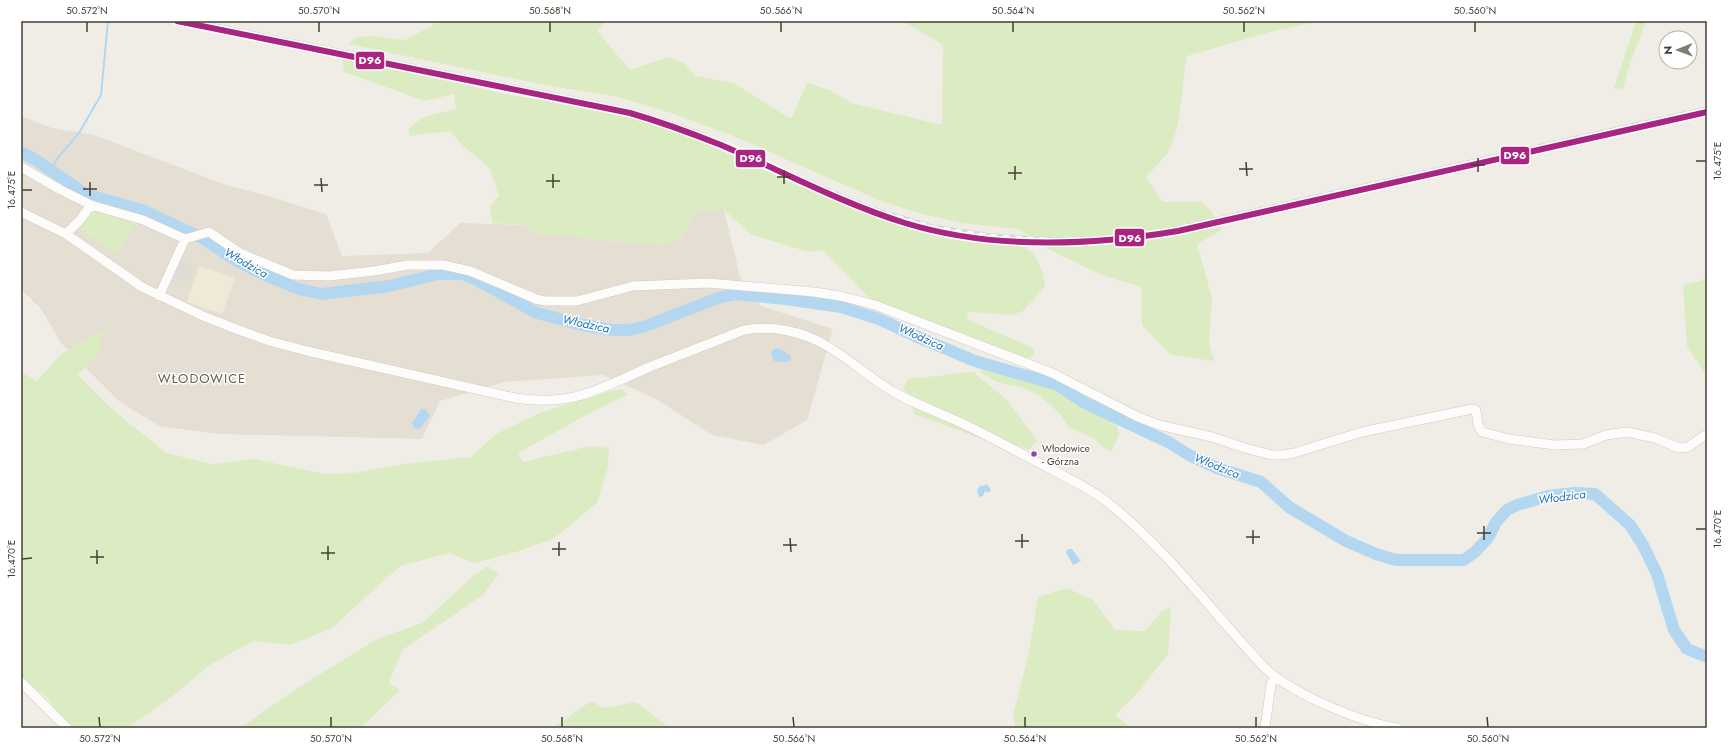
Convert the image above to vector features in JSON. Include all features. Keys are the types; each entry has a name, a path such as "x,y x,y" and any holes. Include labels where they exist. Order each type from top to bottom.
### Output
{"street":[{"path":"21,167 91,206 143,220 187,238 209,232 240,253 293,275 329,276 374,271 408,265 443,264 470,271 536,299 545,301 577,301 633,286 708,284 814,292 840,296 876,305 1052,373 1138,417 1159,425 1212,437 1272,455 1294,453 1362,432 1472,409 1476,410 1478,425 1482,432 1509,439 1555,445 1583,444 1606,435 1627,432 1655,438 1679,448 1688,447 1707,434"},
{"path":"66,234 91,206"},
{"path":"21,212 66,234 129,278 159,296 203,316 269,341 385,370 530,401 558,401 588,394 744,330 756,328 790,330 827,346 870,378 904,398 973,428 1073,481 1107,501 1144,533 1251,653 1276,677 1315,699 1346,712 1398,728"},
{"path":"159,296 187,238"},
{"path":"1265,728 1271,684 1276,677"},
{"path":"21,682 67,728"}],"shaded area":[{"path":"21,116 52,128 94,135 226,185 326,214 342,256 428,253 460,223 524,225 536,232 545,234 569,235 603,240 662,245 679,239 698,210 724,210 740,276 761,306 833,329 807,420 764,445 712,435 656,399 603,375 504,382 440,401 422,439 219,434 159,426 120,402 61,343 42,310 21,289"},
{"path":"176,260 194,266 189,283 169,276"},
{"path":"199,266 235,278 222,314 187,302"}],"green space":[{"path":"448,21 606,21 597,31 630,70 668,57 685,64 696,76 734,83 791,119 807,83 830,90 852,103 942,125 943,45 903,21 1320,21 1270,32 1187,56 1180,113 1175,135 1167,154 1146,177 1163,202 1202,202 1211,211 1222,230 1197,244 1212,298 1209,342 1214,361 1171,355 1142,325 1141,287 1099,274 1050,250 1019,229 961,223 915,212 881,201 731,135 668,112 614,96 550,86 348,44 356,37 372,36 405,40 435,24"},
{"path":"1636,21 1646,21 1630,63 1623,89 1614,88"},
{"path":"342,59 391,67 504,94 600,110 653,124 701,141 785,180 875,217 946,238 1023,246 1037,259 1043,274 1045,287 1023,311 1012,315 968,312 967,319 1033,348 1035,354 1027,359 871,300 822,250 809,252 752,235 724,210 698,210 679,239 662,245 603,240 569,235 545,234 536,232 524,225 492,223 490,206 499,196 489,167 464,147 451,132 410,136 408,129 423,117 456,109 454,94 425,101 344,72"},
{"path":"99,210 137,222 116,254 79,229 93,212"},
{"path":"1707,279 1707,376 1687,347 1683,285"},
{"path":"102,330 100,350 78,375 112,409 166,453 212,464 255,459 324,474 353,473 411,463 471,457 496,434 537,414 601,393 622,389 628,395 597,409 518,453 523,462 590,446 609,448 608,467 597,503 553,539 516,552 474,563 449,553 400,566 332,628 291,645 253,641 210,665 170,698 127,728 71,728 46,697 21,677 21,396 24,389 21,387 21,372 37,381 62,353"},
{"path":"984,369 1015,378 1070,387 1112,409 1119,434 1111,453 1093,438 1068,427 1061,415 1039,395 1021,387 999,383 978,371"},
{"path":"973,372 1006,399 1037,441 1029,450 1005,440 982,439 914,414 911,397 903,388 909,378"},
{"path":"488,566 498,574 483,595 402,650 389,683 400,690 361,728 240,728 293,691 377,639 422,623 471,578"},
{"path":"1067,588 1093,600 1115,630 1145,631 1162,611 1171,607 1168,654 1137,694 1115,715 1131,728 1015,728 1013,715 1029,652 1038,597"},
{"path":"591,701 603,708 636,702 670,728 553,728"}],"water":[{"path":"778,348 790,355 791,359 787,362 774,361 771,354 773,350"},
{"path":"421,409 425,409 430,416 420,429 415,429 412,423"},
{"path":"987,484 991,490 988,493 985,491 983,496 979,497 977,491 980,485 983,486"},
{"path":"1068,549 1072,549 1081,561 1073,565 1066,552"}],"waterway":[{"path":"52,171 56,160 79,133 101,95 108,21"},
{"name":"Włodzica","path":"21,152 36,160 85,194 142,210 206,240 235,260 267,276 299,289 322,294 389,286 439,274 463,274 477,280 537,313 582,325 613,330 629,330 643,327 718,298 736,294 841,307 879,319 975,361 1058,385 1083,402 1170,443 1189,455 1217,468 1261,482 1289,507 1346,541 1376,554 1396,560 1464,560 1475,552 1488,538 1496,522 1507,510 1517,505 1548,496 1575,493 1595,494 1630,525 1643,545 1657,574 1674,630 1687,649 1707,657"}],"railway":[{"path":"195,21 631,110 698,132 784,171 875,209 932,226 990,235 1052,239 1117,237 1157,232 1707,108"}],"transit line":[{"name":"D96","path":"177,21 630,113 721,145 881,215 938,232 972,238 1006,241 1041,243 1110,240 1178,231 1707,112"}],"place":[{"name":"Włodowice - Górzna","path":"1034,454"}],"district":[{"name":"WŁODOWICE","path":"202,378"}]}
